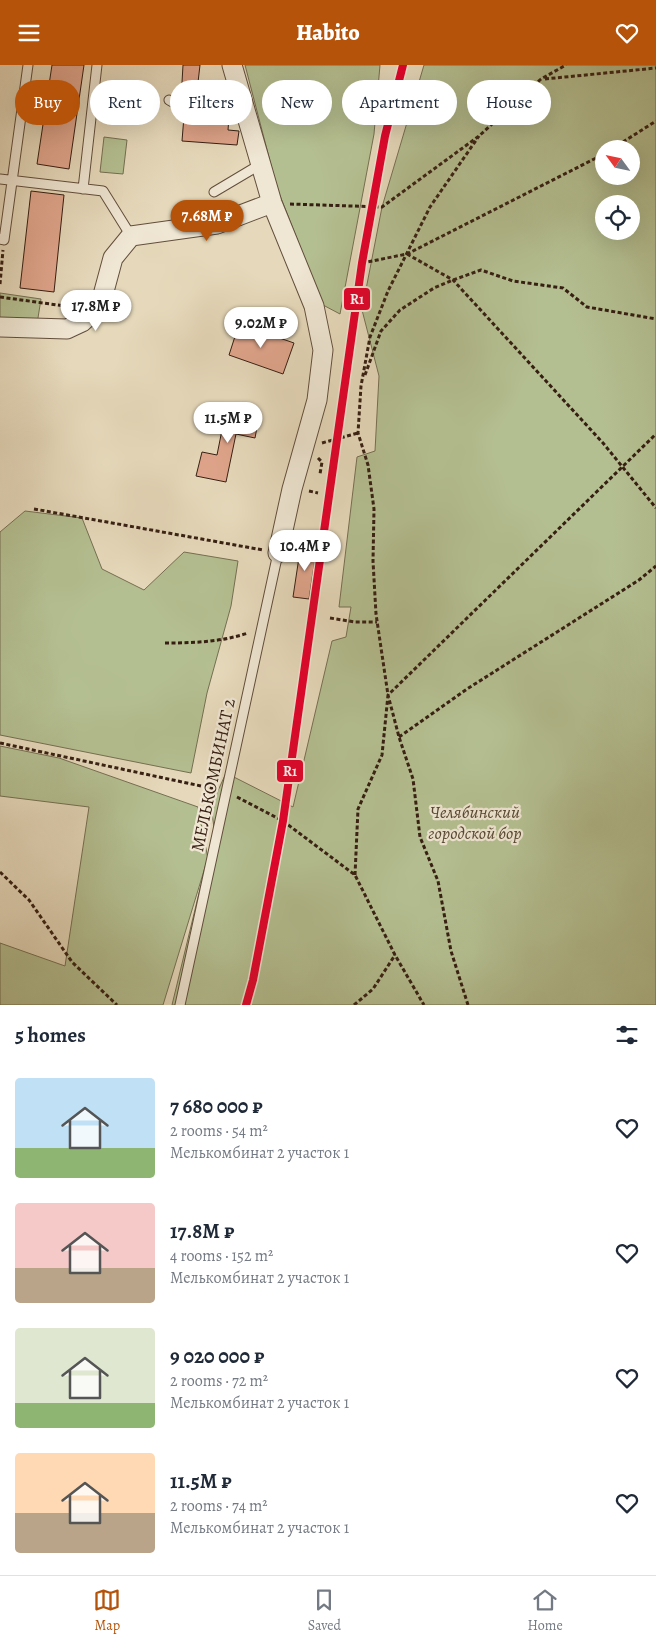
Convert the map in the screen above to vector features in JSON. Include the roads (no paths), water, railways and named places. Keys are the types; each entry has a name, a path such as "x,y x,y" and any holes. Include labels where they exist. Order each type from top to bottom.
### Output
{"street":[{"path":"232,65 236,80"},
{"path":"249,125 272,203 314,306 323,350 317,400 292,489 278,553"},
{"path":"0,327 67,329 82,322 95,310 103,295 113,258 131,236 217,224 272,203"}],"lane":[{"path":"2,239 28,65"},
{"path":"83,189 97,65"},
{"path":"214,192 261,164"},
{"path":"0,179 103,191 131,236"},
{"name":"МЕЛЬКОМБИНАТ 2","path":"180,1005 278,553"}],"park label":[{"name":"Челябинский городской бор","path":"475,822"}]}
